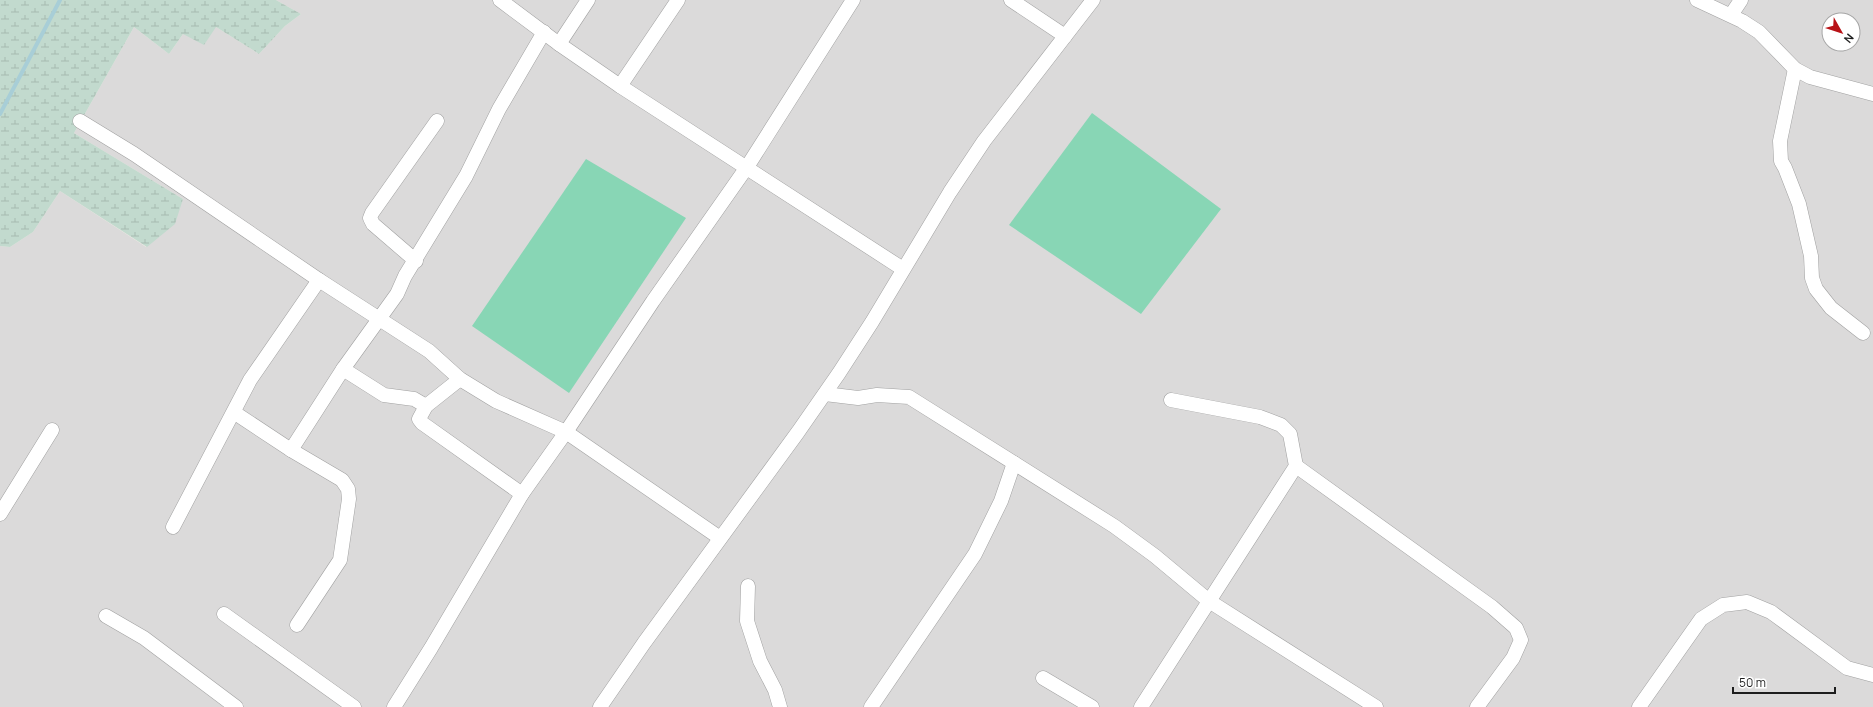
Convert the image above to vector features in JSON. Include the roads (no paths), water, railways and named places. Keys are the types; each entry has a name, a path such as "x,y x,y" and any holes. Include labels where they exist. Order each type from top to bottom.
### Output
{"street":[{"path":"500,0 559,44 620,86 903,269"},
{"path":"559,44 588,0"},
{"path":"620,86 678,0"},
{"path":"394,707 431,648 522,494 566,432 652,302 747,167 853,0"},
{"path":"1011,0 1065,36"},
{"path":"600,707 644,642 825,394 872,322 950,192 984,141 1093,0"},
{"path":"1697,0 1731,15 1759,32 1795,69 1810,77 1873,94"},
{"path":"1731,15 1741,0"},
{"path":"291,450 343,369 380,320 416,261 466,176 499,109 544,32"},
{"path":"1795,69 1780,141 1781,161 1786,168 1799,204 1811,256 1812,278 1816,289 1831,308 1863,333"},
{"path":"80,121 134,154 319,280 429,351 460,379 496,401 566,432 720,538"},
{"path":"416,261 373,224 370,218 437,121"},
{"path":"173,527 235,413 250,380 319,280"},
{"path":"343,369 384,395 414,399 426,406"},
{"path":"460,379 426,406 419,419 422,423 522,494"},
{"path":"825,394 858,398 877,395 909,397 1114,526 1155,556 1209,601 1376,707"},
{"path":"1141,707 1296,466 1290,434 1281,425 1260,417 1171,400"},
{"path":"235,413 291,450 342,480 348,489 349,499 340,560 297,625"},
{"path":"0,514 52,430"},
{"path":"871,707 975,554 1002,501 1014,462"},
{"path":"1296,466 1492,607 1516,628 1521,640 1512,658 1477,707"},
{"path":"748,586 747,621 760,660 775,690 780,707"},
{"path":"1639,707 1701,619 1723,604 1746,602 1771,612 1847,668 1873,675"},
{"path":"224,614 354,707"},
{"path":"106,616 144,638 236,707"},
{"path":"1043,678 1092,707"}],"waterway":[{"path":"0,114 60,0"}]}
